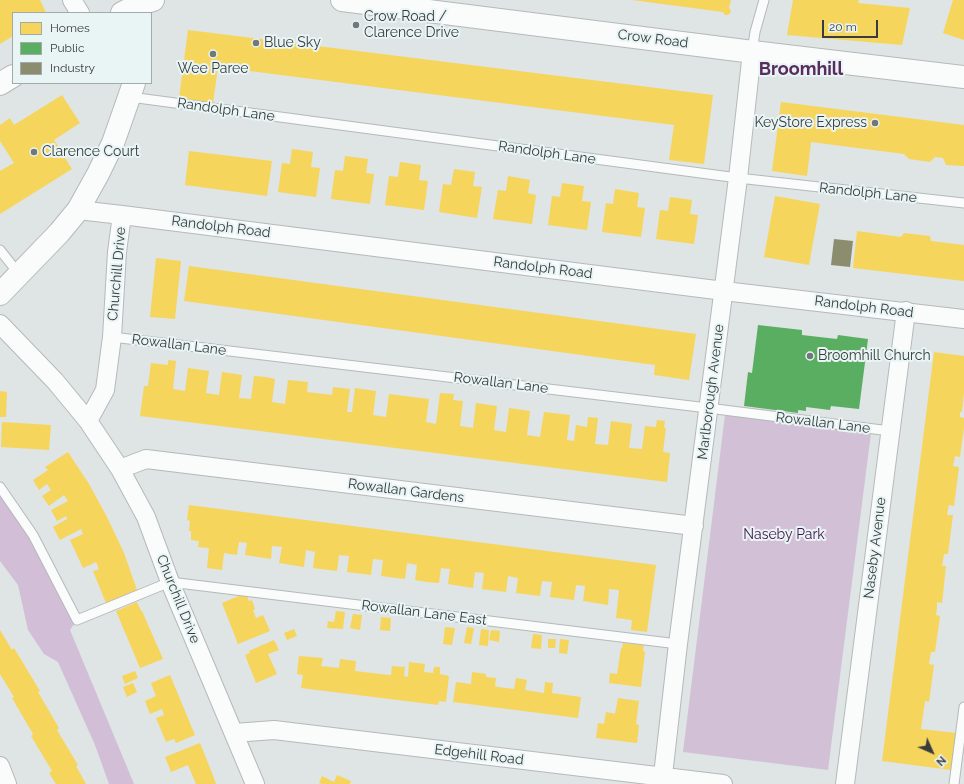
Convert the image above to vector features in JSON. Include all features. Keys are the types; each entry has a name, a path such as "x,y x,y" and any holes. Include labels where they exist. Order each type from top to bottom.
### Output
{"street":[{"path":"72,0 79,12"},
{"name":"Crow Road","path":"342,0 752,52 964,77"},
{"name":"Marlborough Avenue","path":"662,780 738,178 752,52"},
{"path":"0,84 12,77"},
{"path":"0,294 78,210 113,144 132,90"},
{"name":"Churchill Drive","path":"78,210 122,215 117,252 112,337 105,390 88,421"},
{"name":"Randolph Road","path":"122,215 724,291 964,319"},
{"name":"Naseby Avenue","path":"845,784 906,312"},
{"name":"Churchill Drive","path":"0,324 55,381 88,421 120,469 146,517 170,582 255,784"},
{"name":"Rowallan Gardens","path":"120,469 146,459 694,526"},
{"name":"Edgehill Road","path":"234,733 274,730 662,780 723,784"}],"lane":[{"name":"Marlborough Avenue","path":"752,52 755,32 764,0"},
{"name":"Randolph Lane","path":"132,90 738,178 964,203"},
{"path":"0,250 19,274"},
{"name":"Rowallan Lane","path":"112,337 890,431"},
{"path":"0,487 33,535 77,620 170,582"},
{"name":"Rowallan Lane East","path":"170,582 678,644"},
{"path":"954,784 964,707"}],"green space":[{"name":"Naseby Park","path":"725,415 871,433 828,770 683,752"}],"shaded area":[{"path":"0,487 77,620 70,630 134,784 109,784 95,745 58,662 44,654 28,630 18,585 0,561"}],"building: Homes":[{"path":"0,0 40,0 46,12 12,12 12,37 0,44"},
{"path":"632,0 731,0 729,7 731,12 728,15 725,15 723,12"},
{"path":"793,0 859,0 858,3 910,8 902,45 787,35"},
{"path":"953,0 964,0 964,40 943,33"},
{"path":"188,30 713,95 704,164 669,160 674,125 218,67 213,103 179,98"},
{"name":"Clarence Court","path":"62,95 80,123 54,140 72,169 0,214 0,171 14,163 0,141 0,125 10,118 14,125"},
{"path":"781,102 964,125 964,166 946,165 943,158 935,157 930,162 909,159 904,154 811,142 807,176 772,171"},
{"path":"292,149 313,152 311,167 320,168 316,197 278,192 282,163 290,164"},
{"path":"189,151 272,161 267,196 185,185"},
{"path":"345,156 368,159 366,173 374,174 370,204 331,199 335,170 343,171"},
{"path":"400,162 421,165 419,180 428,181 424,210 385,205 389,176 398,177"},
{"path":"454,169 475,172 473,186 482,187 477,218 439,212 443,184 451,185"},
{"path":"508,176 530,180 528,193 536,195 532,224 493,219 498,190 506,191"},
{"path":"562,183 584,186 582,201 591,202 587,230 548,225 552,196 560,197"},
{"path":"615,189 639,193 637,207 645,208 641,237 602,232 606,203 613,204"},
{"path":"775,196 820,204 809,265 764,257"},
{"path":"670,197 692,200 690,214 698,215 694,244 656,239 660,210 668,211"},
{"path":"857,231 901,237 904,233 930,236 931,241 964,245 964,281 853,268"},
{"path":"156,258 181,261 175,319 150,317"},
{"path":"189,266 696,334 689,380 654,375 655,365 184,301"},
{"path":"934,352 964,356 964,393 960,417 964,418 964,428 960,457 955,456 953,466 959,467 954,506 949,505 947,515 953,515 948,554 944,554 942,566 946,566 942,603 937,602 936,615 940,616 935,652 931,652 929,664 934,665 929,702 925,701 921,729 956,733 951,770 882,761"},
{"path":"168,360 176,361 173,389 185,391 188,368 209,371 206,393 219,395 222,372 242,375 239,398 251,399 254,376 266,377 275,379 272,402 285,404 288,380 308,382 307,392 332,395 333,387 350,389 347,412 352,412 355,388 376,391 373,415 386,417 389,394 429,399 426,422 436,424 440,393 454,394 453,400 463,401 460,426 473,428 476,403 497,406 494,430 506,432 509,408 530,411 527,435 540,437 544,412 570,415 567,440 574,441 576,425 587,427 588,417 598,418 595,444 608,445 611,421 632,424 629,448 642,449 645,426 656,427 657,420 665,421 664,428 666,428 663,452 670,453 667,482 140,416 144,386 148,386 151,363 168,365"},
{"path":"0,391 7,392 6,417 0,417"},
{"path":"2,422 51,425 49,450 1,447"},
{"path":"68,452 89,484 107,517 124,553 137,590 106,603 93,571 99,569 96,562 83,568 70,540 83,534 81,529 60,540 53,527 67,519 66,516 57,521 51,510 68,501 64,495 49,506 42,496 51,490 47,484 39,490 33,480 48,470 45,467"},
{"path":"189,505 656,565 647,632 631,630 632,620 616,618 619,590 609,589 608,605 583,601 585,586 576,585 574,600 550,597 552,582 542,581 540,596 516,593 518,578 508,576 506,592 482,589 484,573 475,572 473,588 448,584 450,569 441,568 439,583 415,580 417,565 407,563 405,579 381,576 383,560 373,559 371,575 347,572 349,556 339,555 337,571 313,568 315,552 306,550 304,567 279,563 282,547 272,546 271,559 245,555 247,543 239,542 237,555 224,553 222,570 207,568 209,548 198,547 199,541 191,540 191,531 189,531 190,521 187,520"},
{"path":"246,593 249,601 252,600 256,618 263,615 270,631 238,644 222,603"},
{"path":"137,602 163,659 140,668 116,611"},
{"path":"336,611 345,612 343,629 327,628 328,621 334,622"},
{"path":"353,614 362,615 360,630 350,628"},
{"path":"381,617 391,618 390,631 380,630"},
{"path":"445,627 455,628 452,645 443,644"},
{"path":"467,627 474,628 471,644 464,643"},
{"path":"294,629 297,636 287,640 284,633"},
{"path":"481,629 489,630 488,646 479,645"},
{"path":"0,630 12,650 14,648 40,691 38,692 59,728 57,730 78,765 76,766 86,784 56,784 49,773 52,771 31,736 33,734 0,674"},
{"path":"491,630 500,631 499,642 489,640"},
{"path":"533,634 542,635 541,649 531,648"},
{"path":"548,639 556,639 555,648 548,648"},
{"path":"560,639 569,640 567,654 559,653"},
{"path":"274,640 279,650 268,654 277,674 256,683 245,655 250,653 249,651"},
{"path":"623,643 644,645 643,651 645,652 641,687 609,683 610,673 617,674"},
{"path":"299,656 323,658 321,666 339,668 340,659 356,661 355,671 389,675 391,675 392,666 405,667 404,676 408,677 409,662 425,664 424,672 433,673 434,667 440,667 440,674 449,676 446,702 439,701 438,705 301,688 303,675 297,674"},
{"path":"135,671 138,678 125,684 122,676"},
{"path":"472,672 486,674 486,677 496,678 495,686 498,687 514,689 516,678 527,680 525,690 544,693 545,682 553,683 552,693 581,697 578,718 453,702 456,682 471,684"},
{"path":"170,675 195,735 176,743 174,739 166,742 156,718 164,715 162,709 150,714 145,701 156,696 151,683"},
{"path":"133,683 137,692 127,697 123,687"},
{"path":"618,698 639,701 636,724 639,725 637,743 596,738 598,723 604,724 606,712 615,714"},
{"path":"200,743 216,784 196,784 188,765 171,772 165,757"},
{"path":"337,775 351,781 350,784 319,783 322,776 334,782"}],"building: Public":[{"name":"Broomhill Church","path":"758,325 802,330 802,335 837,339 838,335 868,339 859,409 831,406 830,410 806,407 806,411 798,410 798,413 744,406 748,372 752,373"}],"building: Industry":[{"path":"834,239 853,241 850,267 831,265"}],"place":[{"name":"Crow Road / Clarence Drive","path":"356,25"},
{"name":"Blue Sky","path":"256,43"},
{"name":"Wee Paree","path":"213,54"},
{"name":"KeyStore Express","path":"875,123"},
{"name":"Clarence Court","path":"34,152"},
{"name":"Broomhill Church","path":"810,356"}],"district":[{"name":"Broomhill","path":"801,70"}]}
